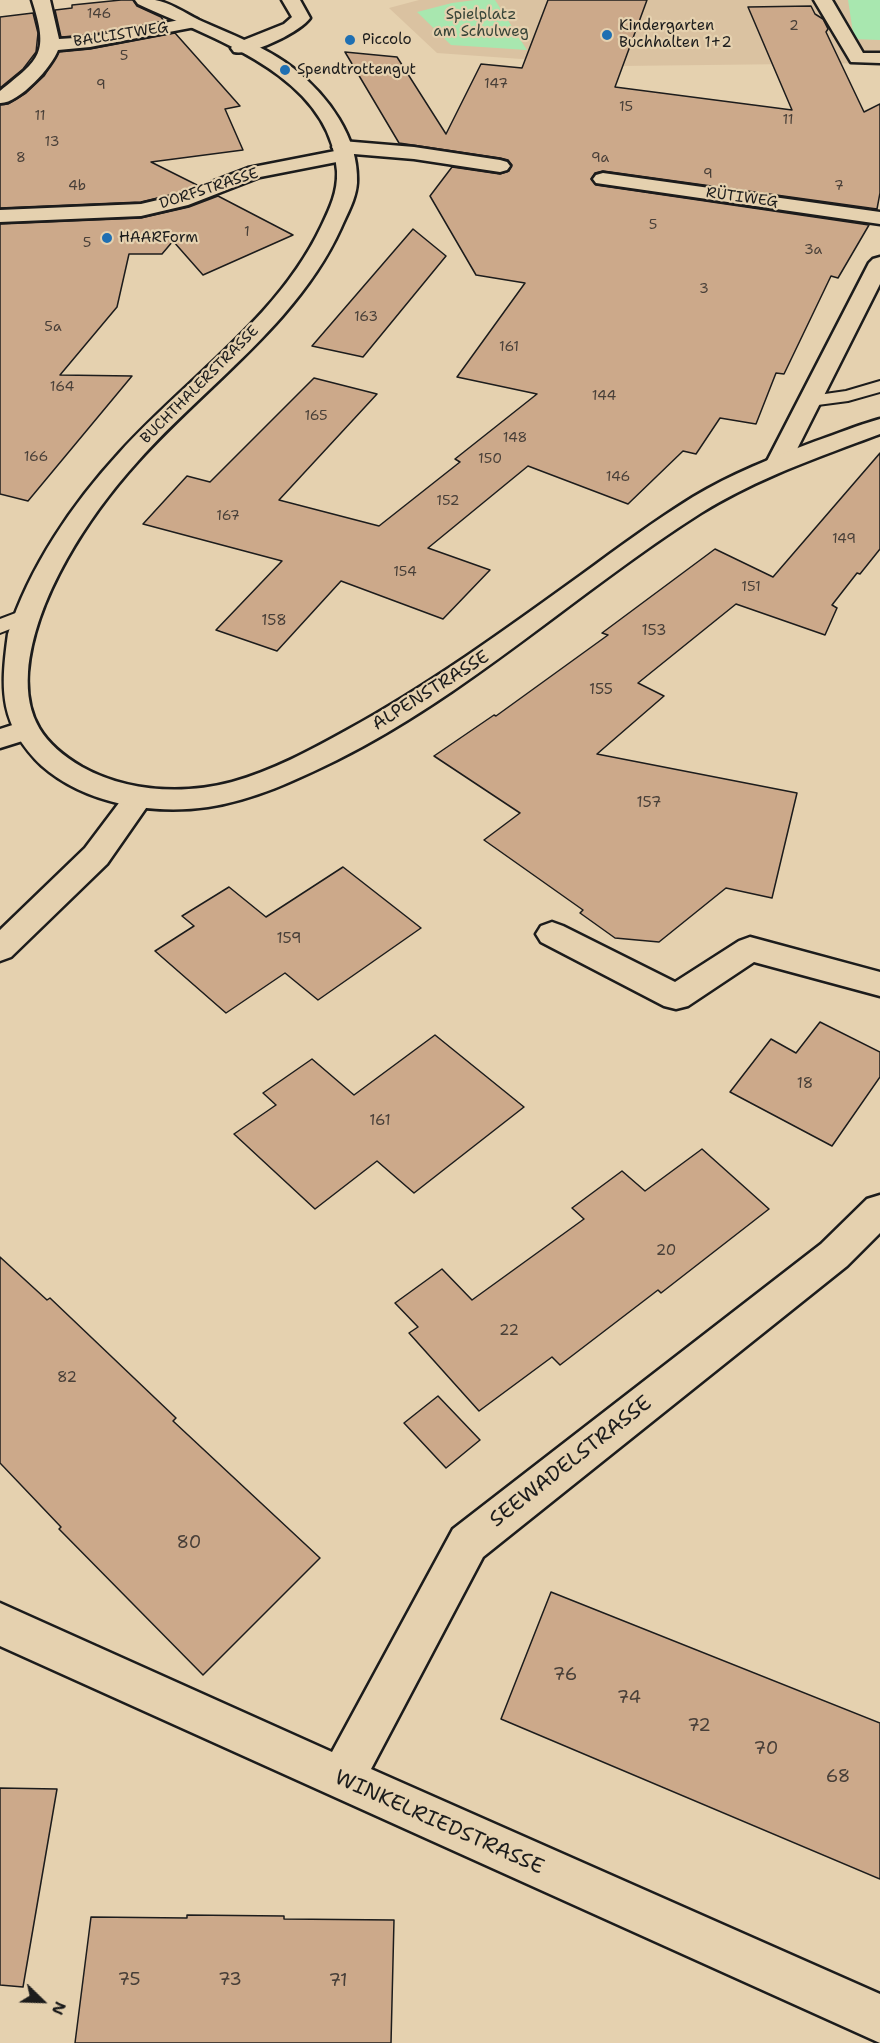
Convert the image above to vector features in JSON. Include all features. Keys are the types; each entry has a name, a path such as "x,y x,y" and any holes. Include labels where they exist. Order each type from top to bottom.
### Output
{"street":[{"path":"3,98 45,63 52,45 41,0"},
{"name":"BUCHTHALERSTRASSE","path":"138,798 100,788 69,772 11,735 14,662 26,615 77,522 128,457 263,322 299,281 320,251 347,189 344,151 335,127 317,99 285,70 270,60 240,48 144,0"},
{"path":"240,48 290,28 301,18 291,0"},
{"path":"822,0 857,58 880,58"},
{"name":"BALLISTWEG","path":"52,45 90,42 190,23"},
{"path":"344,151 414,153 500,166"},
{"name":"DORFSTRASSE","path":"0,216 141,210 181,201 255,172 344,151"},
{"name":"RÜTIWEG","path":"603,179 880,218"},
{"path":"778,464 880,263"},
{"name":"ALPENSTRASSE","path":"138,798 192,799 244,789 306,765 465,672 660,530 714,495 778,464 880,426"},
{"path":"0,949 96,856 138,798"},
{"path":"552,934 676,997 750,949 880,984"},
{"name":"SEEWADELSTRASSE","path":"342,1779 468,1542 834,1255 880,1209"},
{"name":"WINKELRIEDSTRASSE","path":"0,1624 880,2019"}],"lane":[{"path":"810,401 848,396 880,386"},
{"path":"0,627 26,615"}],"shaded area":[{"path":"419,0 880,0 880,63 620,66 437,53 389,8"}],"green space":[{"name":"Spielplatz am Schulweg","path":"475,0 495,0 527,50 451,45 417,12"},
{"path":"848,0 880,0 880,40 854,39"}],"building":[{"path":"133,0 137,6 161,17 164,21 90,35 61,37 55,10 72,8 72,5"},
{"path":"548,0 647,0 615,87 792,110 748,7 811,6 815,14 823,19 828,29 826,32 864,112 880,104 880,193 877,209 603,171 595,173 591,179 596,185 869,225 838,278 831,276 784,374 776,373 756,424 720,418 696,454 683,451 628,504 528,466 428,548 490,570 443,619 341,581 277,651 216,630 282,561 143,524 187,476 210,482 314,378 377,394 279,500 379,526 460,462 455,459 537,394 457,377 525,283 476,275 430,196 452,167 500,174 509,171 512,165 508,160 500,158 399,143 345,52 397,57 446,134 481,64 522,68"},
{"path":"33,13 38,33 36,52 23,69 0,88 0,17"},
{"path":"175,33 240,106 225,109 243,150 151,162 197,185 174,194 141,202 0,208 0,105 8,104 26,93 44,76 59,52 90,49"},
{"path":"218,196 293,235 203,275 173,241 162,254 129,254 117,307 60,375 132,376 28,501 0,494 0,224 141,218 189,207"},
{"path":"413,229 446,256 363,357 312,346"},
{"path":"880,453 880,549 860,574 857,573 832,605 837,608 825,635 736,604 638,683 664,696 597,754 797,793 772,898 726,888 659,942 615,938 580,913 583,910 484,840 520,813 434,756 494,715 496,716 608,635 602,633 715,549 773,577"},
{"path":"343,867 421,928 318,1000 285,973 226,1013 155,951 194,926 182,916 229,887 266,917"},
{"path":"820,1022 880,1052 880,1077 832,1146 730,1092 771,1039 796,1053"},
{"path":"435,1035 524,1107 414,1193 377,1161 315,1209 234,1134 276,1105 263,1093 312,1059 354,1095"},
{"path":"702,1149 769,1209 661,1293 658,1290 560,1365 552,1357 479,1411 409,1333 418,1327 395,1303 442,1269 472,1300 584,1219 572,1208 622,1171 645,1191"},
{"path":"0,1257 47,1300 50,1298 176,1418 173,1421 320,1558 203,1675 59,1529 61,1527 0,1463"},
{"path":"438,1396 480,1440 446,1468 404,1423"},
{"path":"551,1592 880,1723 880,1879 501,1719"},
{"path":"0,1788 57,1789 23,1987 0,1985"},
{"path":"187,1915 394,1920 391,2043 75,2043 91,1917 187,1918"}],"place":[{"name":"Kindergarten Buchhalten 1+2","path":"607,35"},
{"name":"Piccolo","path":"350,40"},
{"name":"Spendtrottengut","path":"285,70"},
{"name":"HAARForm","path":"107,238"}]}
